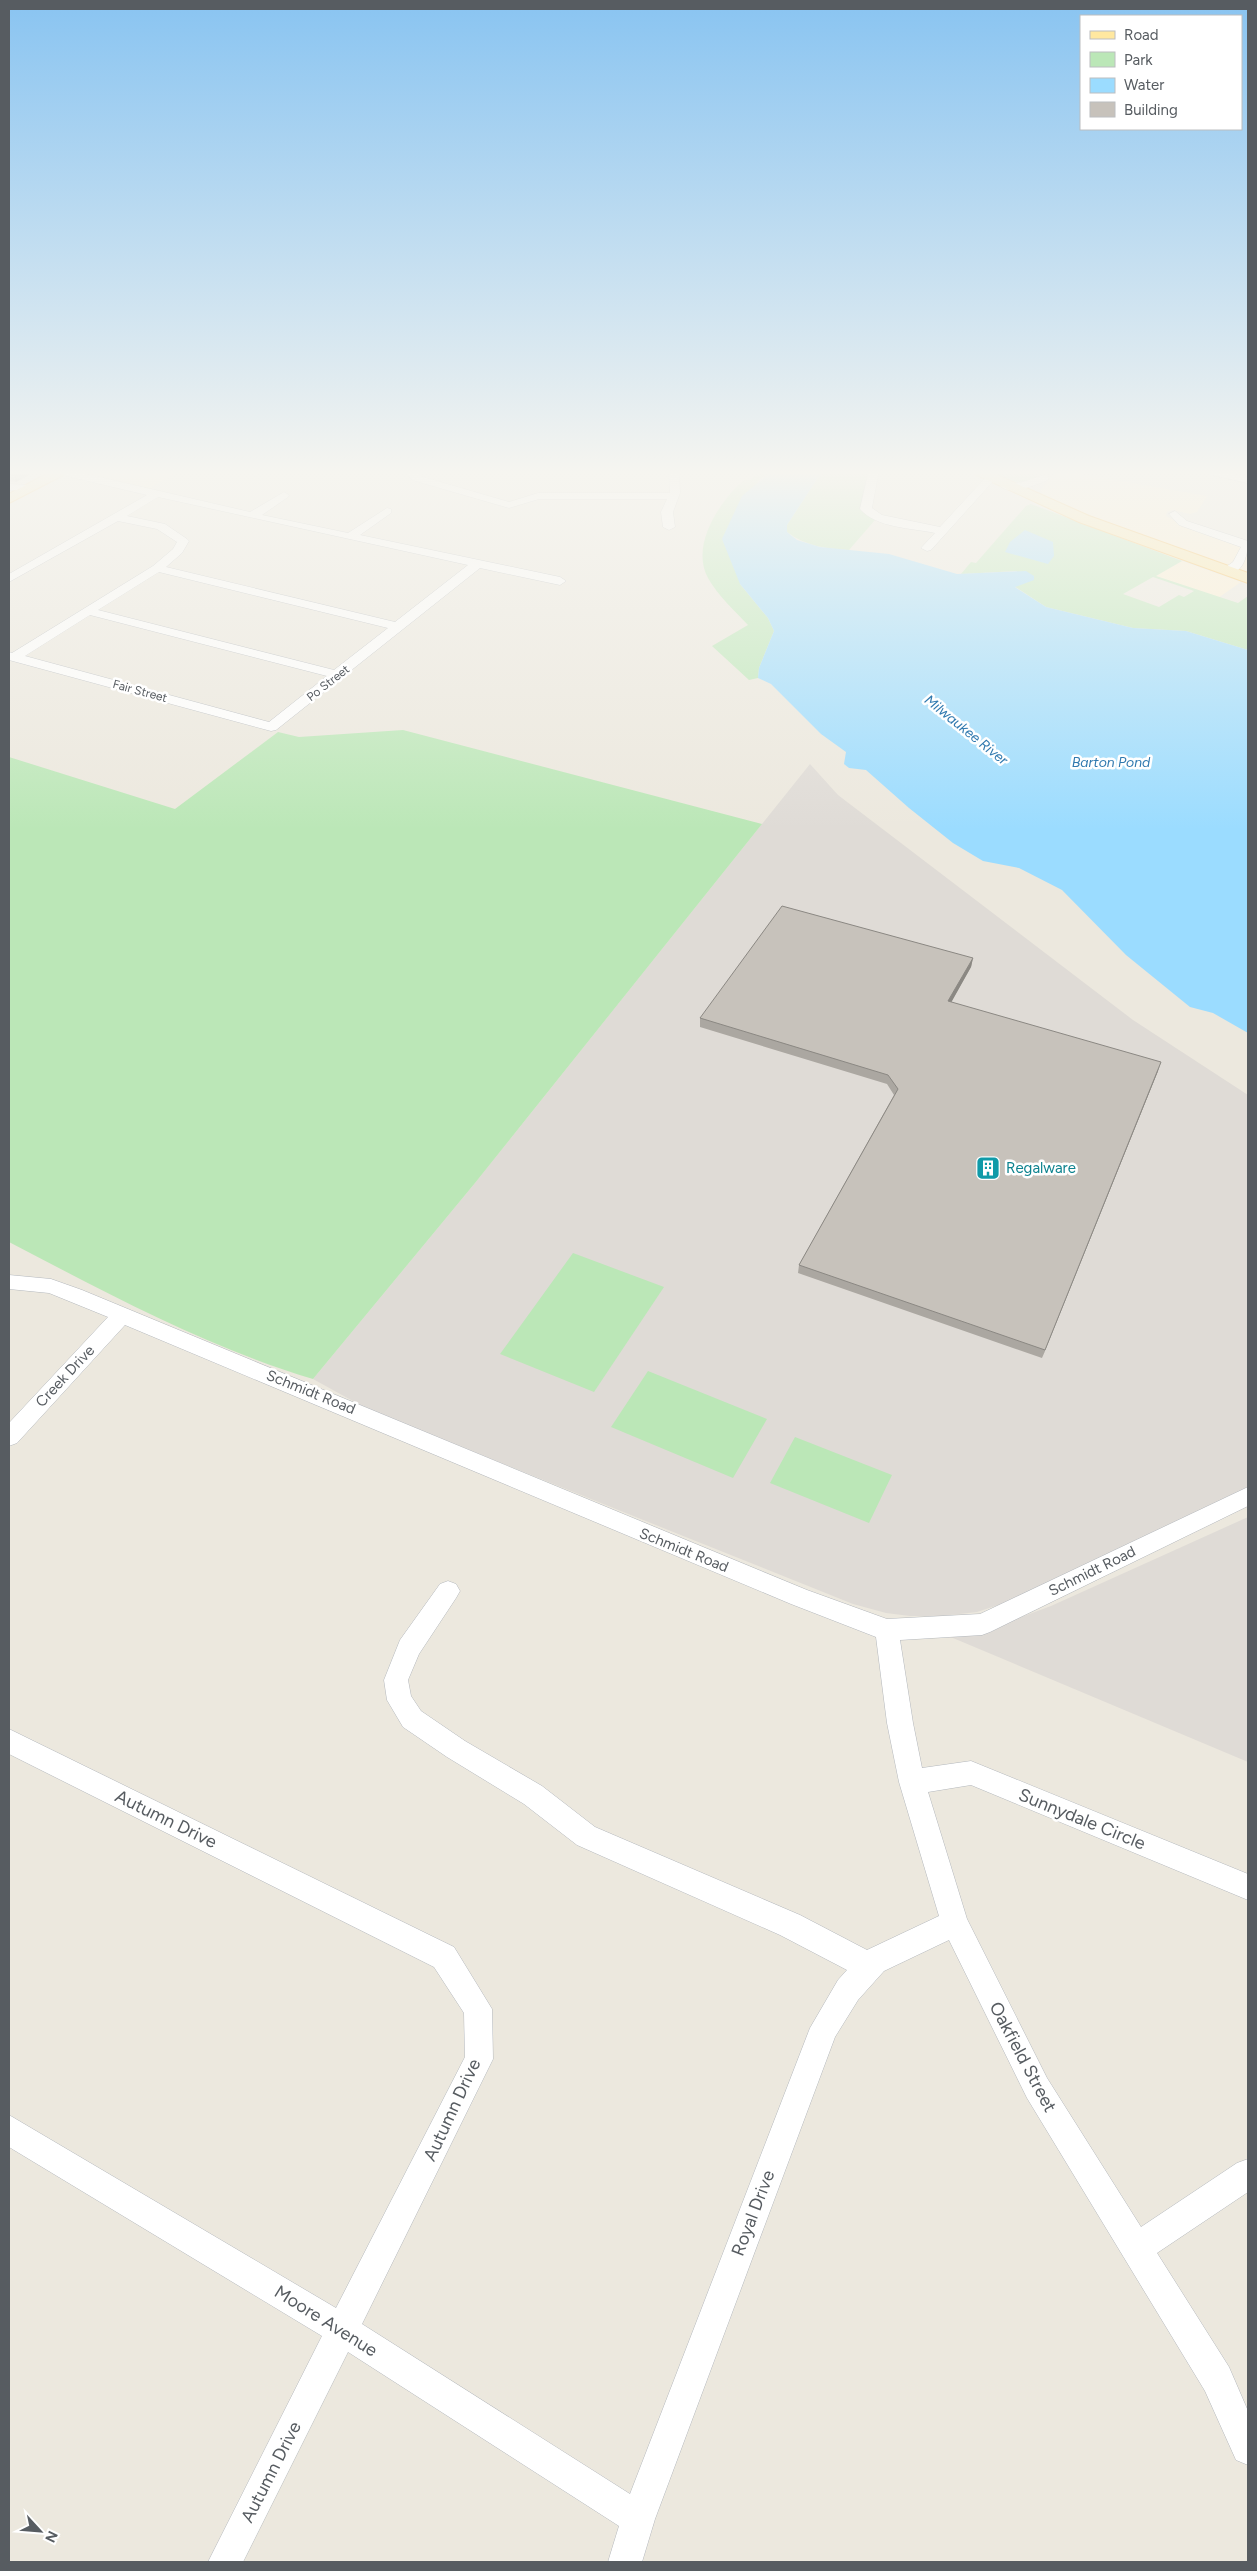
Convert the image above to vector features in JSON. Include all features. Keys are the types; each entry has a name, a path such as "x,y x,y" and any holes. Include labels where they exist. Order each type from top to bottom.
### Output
{"street":[{"path":"12,657 122,590"},
{"path":"247,590 399,627"},
{"name":"Po Street","path":"270,727 445,590"},
{"path":"88,611 337,675"},
{"name":"Fair Street","path":"12,657 270,727"},
{"name":"Schmidt Road","path":"9,1282 51,1286 790,1593 888,1630 982,1624 1248,1496"},
{"name":"Creek Drive","path":"9,1437 122,1315"},
{"path":"448,1591 409,1648 396,1680 398,1700 412,1720 456,1749 533,1794 586,1836 790,1925 869,1966"},
{"name":"Oakfield Street","path":"888,1630 900,1723 912,1782 955,1923 1037,2088 1217,2379 1248,2448"},
{"name":"Autumn Drive","path":"9,1741 444,1957 478,2009 479,2059 225,2562"},
{"name":"Sunnydale Circle","path":"912,1782 971,1773 1248,1887"},
{"name":"Royal Drive","path":"625,2562 638,2519 824,2028 848,1990 874,1961 955,1923"},
{"name":"Moore Avenue","path":"9,2130 343,2330 638,2519"},
{"path":"1135,2249 1248,2174"}],"shaded area":[{"path":"1195,590 1230,590 1218,598"},
{"path":"810,764 838,795 1133,1020 1248,1095 1248,1497 1041,1591 977,1612 942,1616 910,1616 886,1613 853,1604 371,1411 313,1379 475,1183"},
{"path":"1248,1517 1248,1762 941,1633 1008,1622 1051,1606"}],"green space":[{"path":"745,590 768,618 774,631 759,668 758,678 749,680 712,646 748,625 717,591"},
{"path":"1020,590 1130,590 1123,594 1159,607 1179,595 1184,597 1194,591 1191,590 1198,590 1238,603 1248,596 1248,650 1186,631 1133,628 1046,607"},
{"path":"403,730 762,824 475,1183 313,1379 234,1351 158,1318 9,1242 9,757 175,809 278,732 299,737"},
{"path":"573,1253 664,1287 594,1392 500,1354"},
{"path":"648,1371 767,1419 733,1478 611,1427"},
{"path":"795,1437 892,1475 869,1523 770,1483"}],"water":[{"name":"Barton Pond","path":"745,590 1020,590 1046,607 1133,628 1186,631 1248,650 1248,1033 1213,1013 1190,1007 1126,955 1062,890 1019,868 983,861 953,843 866,770 849,768 844,764 846,752 821,734 771,684 758,678 759,668 774,631 768,618"}],"building":[{"name":"Regalware","path":"782,906 973,958 948,1001 1161,1062 1045,1350 799,1265 898,1089 888,1075 700,1018"}],"place":[{"name":"Regalware","path":"988,1168"}],"water label":[{"name":"Milwaukee River","path":"966,730"}]}
